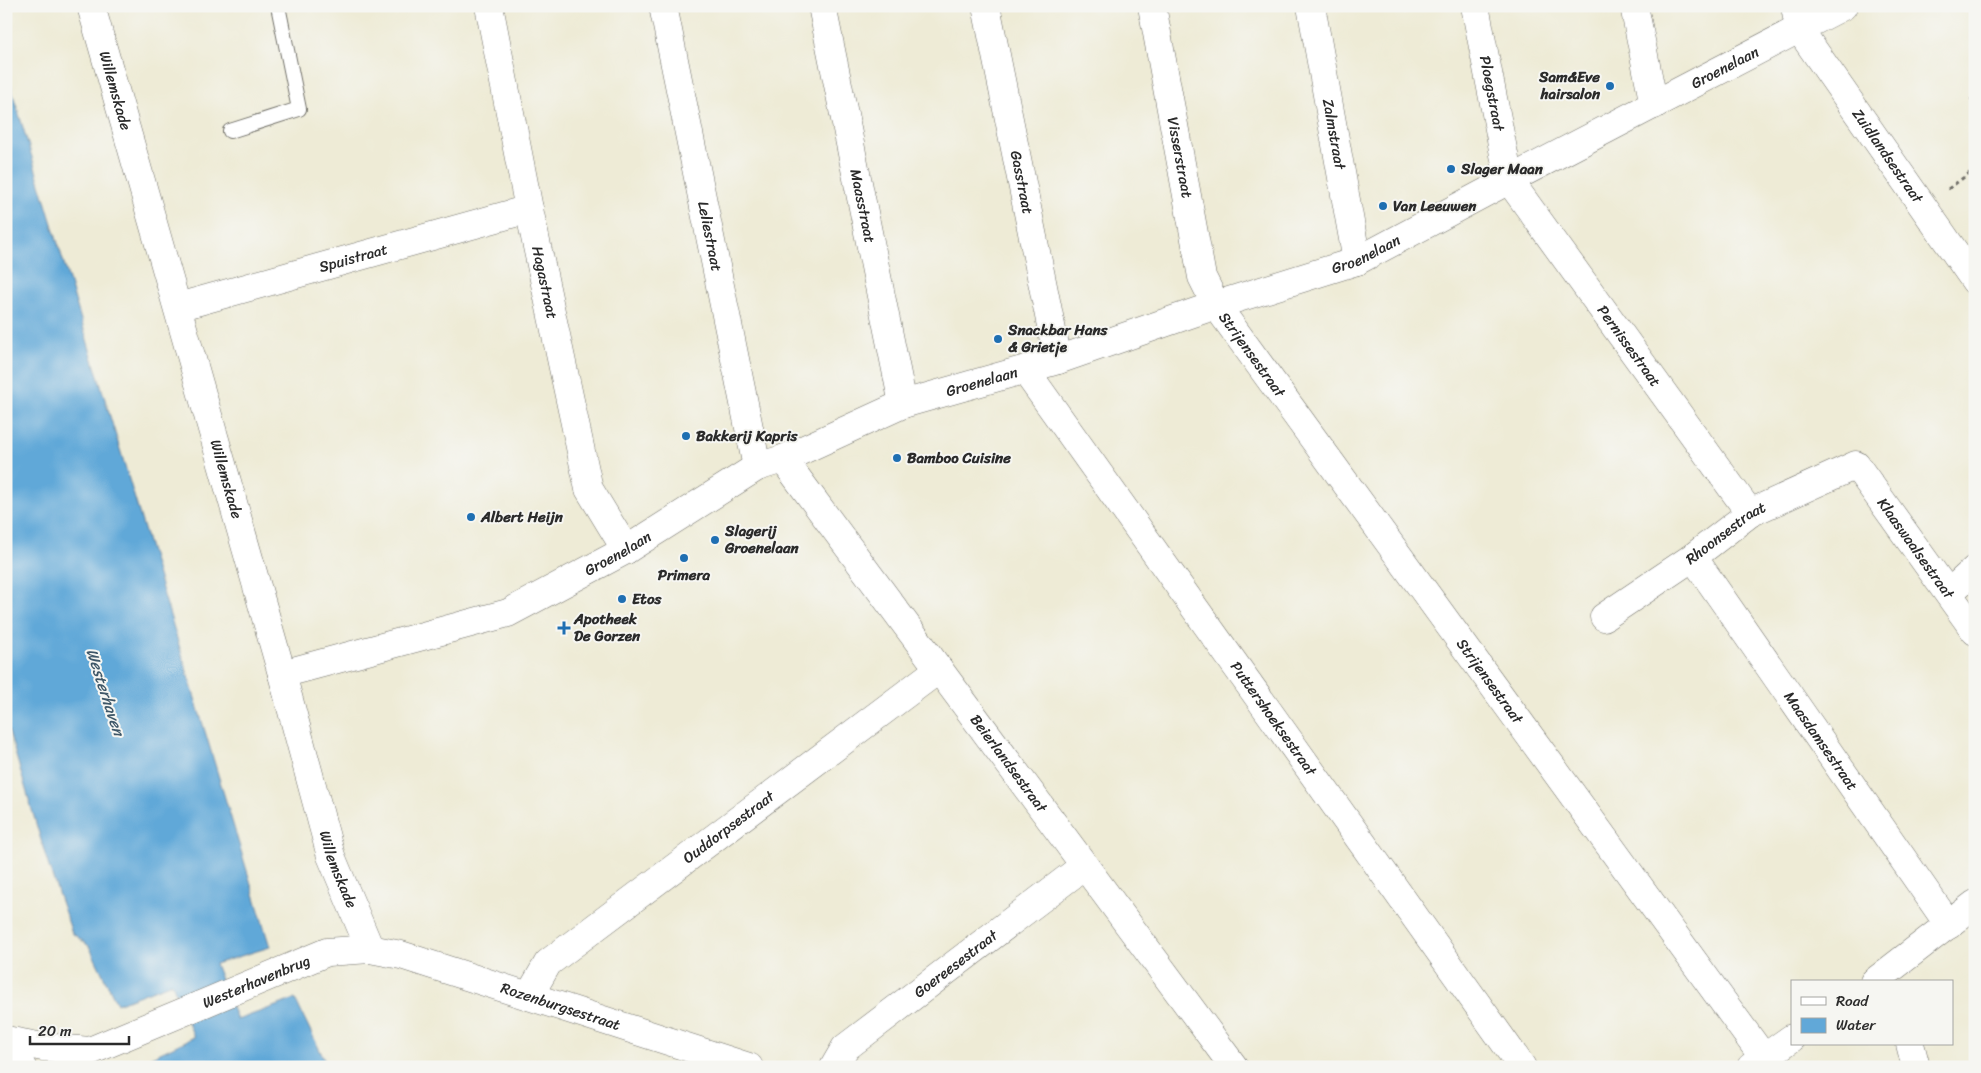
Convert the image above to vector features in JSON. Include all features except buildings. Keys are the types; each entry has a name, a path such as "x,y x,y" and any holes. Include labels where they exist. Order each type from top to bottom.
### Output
{"street":[{"name":"Willemskade","path":"91,6 282,674 331,856 370,949"},
{"name":"Hagastraat","path":"489,6 529,209 589,489 626,550"},
{"name":"Leliestraat","path":"663,6 757,468"},
{"name":"Maasstraat","path":"822,6 903,404"},
{"name":"Gasstraat","path":"986,6 1058,360"},
{"name":"Visserstraat","path":"1152,6 1202,277 1216,305"},
{"name":"Zalmstraat","path":"1311,6 1357,261"},
{"name":"Ploegstraat","path":"1475,6 1508,180"},
{"path":"1634,6 1654,105"},
{"name":"Groenelaan","path":"282,674 508,613 626,550 757,468 903,404 1058,360 1216,305 1357,261 1654,105 1797,18 1842,6"},
{"name":"Zuidlandsestraat","path":"1797,18 1975,281"},
{"name":"Pernissestraat","path":"1508,180 1750,513"},
{"name":"Spuistraat","path":"178,307 529,209"},
{"name":"Strijensestraat","path":"1216,305 1757,1062"},
{"name":"Puttershoeksestraat","path":"1025,370 1522,1067"},
{"name":"Beierlandsestraat","path":"783,458 1234,1067"},
{"name":"Rhoonsestraat","path":"1604,617 1750,513 1856,465"},
{"name":"Klaaswaalsestraat","path":"1856,465 1975,631"},
{"name":"Maasdamsestraat","path":"1692,556 1949,925"},
{"path":"1949,594 1975,570"},
{"name":"Ouddorpsestraat","path":"529,996 548,963 939,669"},
{"name":"Goereesestraat","path":"834,1067 845,1048 1084,866"},
{"path":"1880,980 1975,904"},
{"name":"Rozenburgsestraat","path":"370,949 401,955 749,1067"},
{"name":"Westerhavenbrug","path":"83,1059 180,1013 327,952 370,949"},
{"path":"1757,1062 1791,1039"},
{"path":"6,1040 43,1047 83,1059"},
{"path":"1911,1046 1916,1067"},
{"path":"6,1064 22,1067"}],"lane":[{"path":"230,131 299,109 278,6"}],"path":[{"path":"1970,98 1975,104"}],"water":[{"name":"Westerhaven","path":"6,71 270,947 215,964 237,1020 295,999 328,1067 140,1067 139,1063 194,1037 172,983 117,1004 89,946 72,933 48,864 6,722"}],"place":[{"name":"Sam&Eve hairsalon","path":"1610,86"},
{"name":"Slager Maan","path":"1451,169"},
{"name":"Van Leeuwen","path":"1383,206"},
{"name":"Snackbar Hans & Grietje","path":"998,339"},
{"name":"Bakkerij Kapris","path":"686,436"},
{"name":"Bamboo Cuisine","path":"897,458"},
{"name":"Albert Heijn","path":"471,517"},
{"name":"Slagerij Groenelaan","path":"715,540"},
{"name":"Primera","path":"684,558"},
{"name":"Etos","path":"622,599"},
{"name":"Apotheek De Gorzen","path":"564,628"}]}
